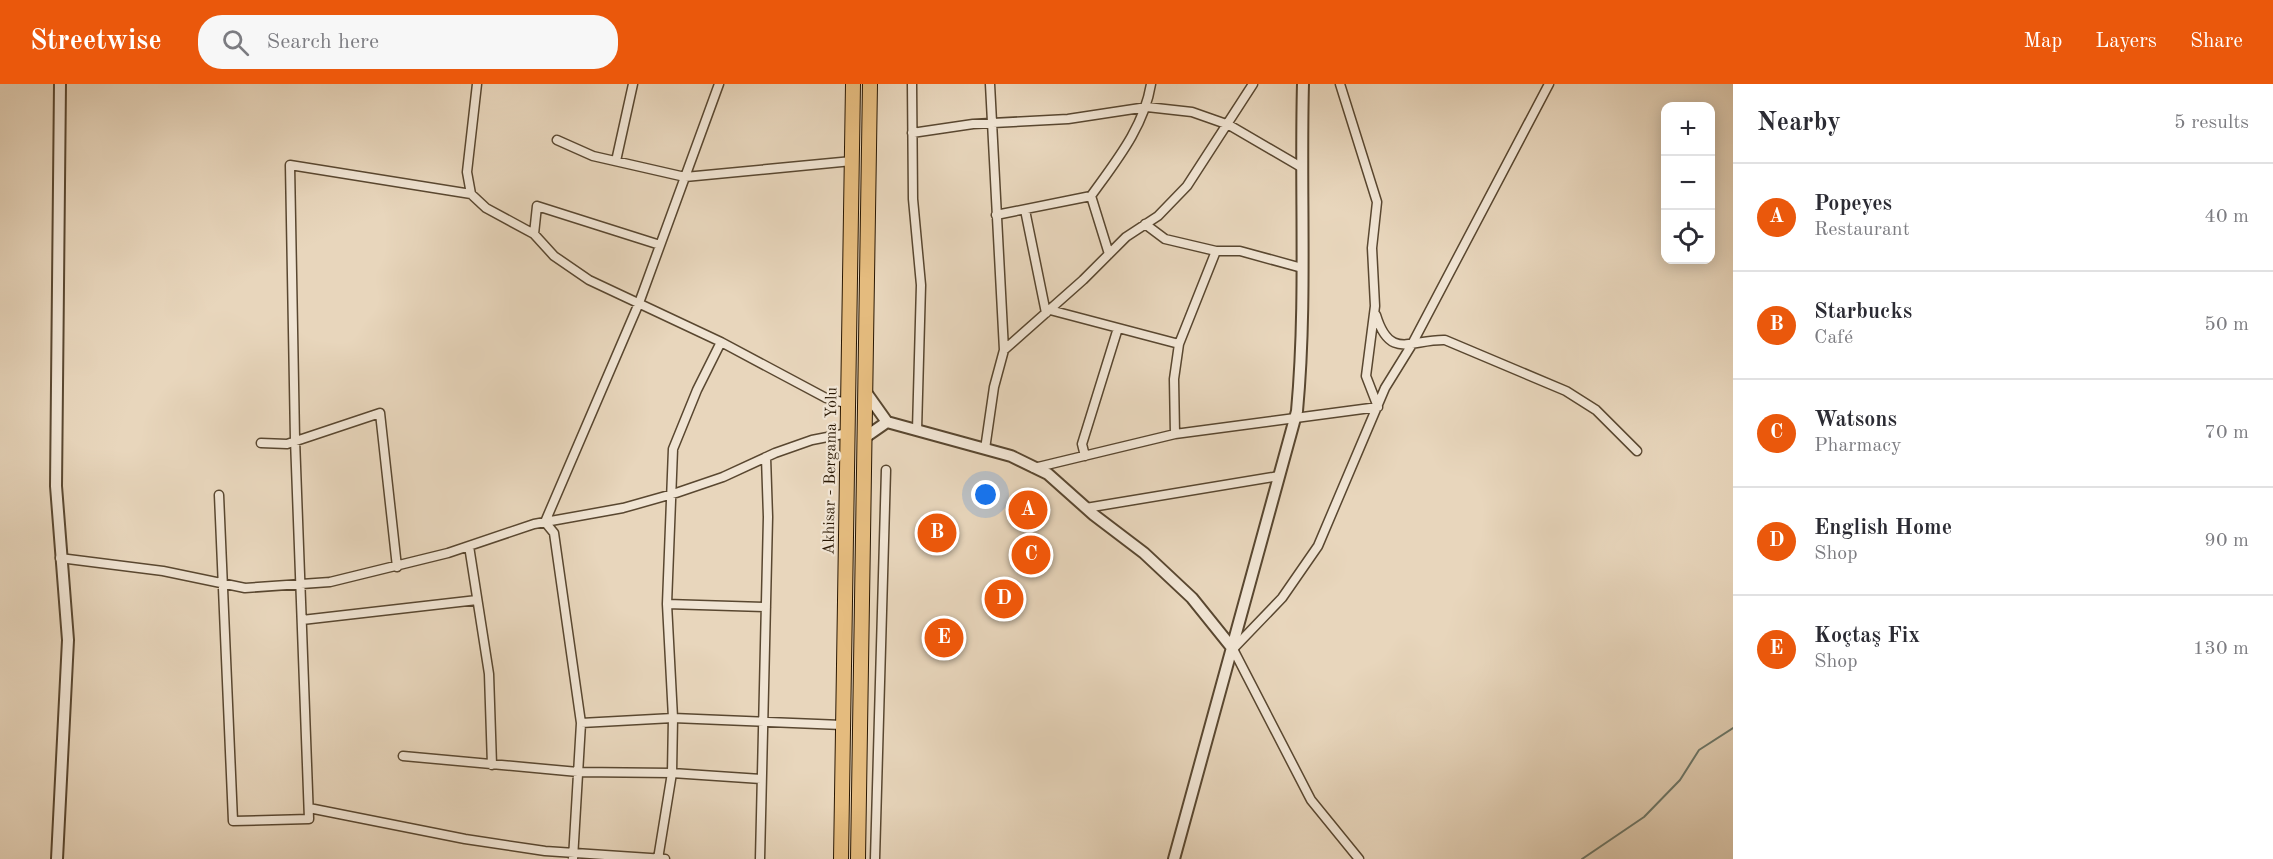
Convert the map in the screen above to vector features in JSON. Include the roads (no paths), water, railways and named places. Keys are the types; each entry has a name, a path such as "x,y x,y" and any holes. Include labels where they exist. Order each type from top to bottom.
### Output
{"main road":[{"name":"Akhisar - Bergama Yolu","path":"841,859 850,404 853,84"},
{"name":"Akhisar - Bergama Yolu","path":"858,859 870,84"}],"street":[{"path":"57,859 68,640 56,486 60,84"},
{"path":"471,194 467,172 477,84"},
{"path":"616,161 633,84"},
{"path":"545,522 639,303 719,84"},
{"path":"912,84 913,199 921,285 917,430"},
{"path":"984,449 994,387 1004,350 996,215 994,123 990,84"},
{"path":"996,215 1091,196 1117,160 1147,107 1151,84"},
{"path":"1004,350 1048,312 1126,237 1158,216 1187,186 1229,125 1253,84"},
{"path":"1174,859 1294,420 1303,344 1301,167 1303,84"},
{"path":"1340,84 1377,202 1372,248 1374,311 1366,376 1378,407"},
{"path":"1233,649 1281,598 1318,546 1385,388 1411,346 1549,84"},
{"path":"912,133 994,123 1068,119 1147,107 1192,112 1229,125 1301,167"},
{"path":"557,140 593,156 685,177 852,161"},
{"path":"219,495 233,821 309,819 295,439 290,165 471,194 486,208 534,234 554,256 589,280 721,342 826,398 850,404"},
{"path":"1091,196 1108,254"},
{"path":"534,234 537,206 660,245"},
{"path":"1025,210 1048,312"},
{"path":"1145,224 1164,239 1216,252 1240,251 1302,268"},
{"path":"1175,434 1174,379 1179,344 1216,252"},
{"path":"1374,311 1380,328 1389,341 1411,346 1431,340 1445,340 1566,391 1596,410 1637,451"},
{"path":"1048,312 1179,344"},
{"path":"1084,456 1082,444 1118,328"},
{"path":"658,859 672,773 667,604 673,449 697,390 721,342"},
{"path":"866,391 887,422 1011,456 1048,474 1086,508 1144,553 1184,591 1233,649 1311,800 1359,859"},
{"path":"1034,468 1175,434 1294,420 1378,407"},
{"path":"261,443 287,444 295,439 380,414 397,567"},
{"path":"864,438 887,422"},
{"path":"60,558 163,571 245,588 330,582 397,567 545,522 623,508 672,494 723,477 766,457 812,440 848,433"},
{"path":"760,859 768,517 766,457"},
{"path":"876,859 886,470"},
{"path":"1086,508 1279,476"},
{"path":"545,522 554,533 581,723 574,856"},
{"path":"469,546 489,674 492,765"},
{"path":"302,620 477,600"},
{"path":"667,604 766,607"},
{"path":"581,723 672,718 842,725"},
{"path":"403,756 578,772 672,773 761,779"},
{"path":"309,807 465,839 574,856 665,859"}],"waterway":[{"path":"1582,859 1644,817 1680,780 1699,750 1733,728"}],"place":[{"name":"Popeyes","path":"1028,510"},
{"name":"Starbucks","path":"937,533"},
{"name":"Watsons","path":"1031,555"},
{"name":"English Home","path":"1004,599"},
{"name":"Koçtaş Fix","path":"944,638"}]}
